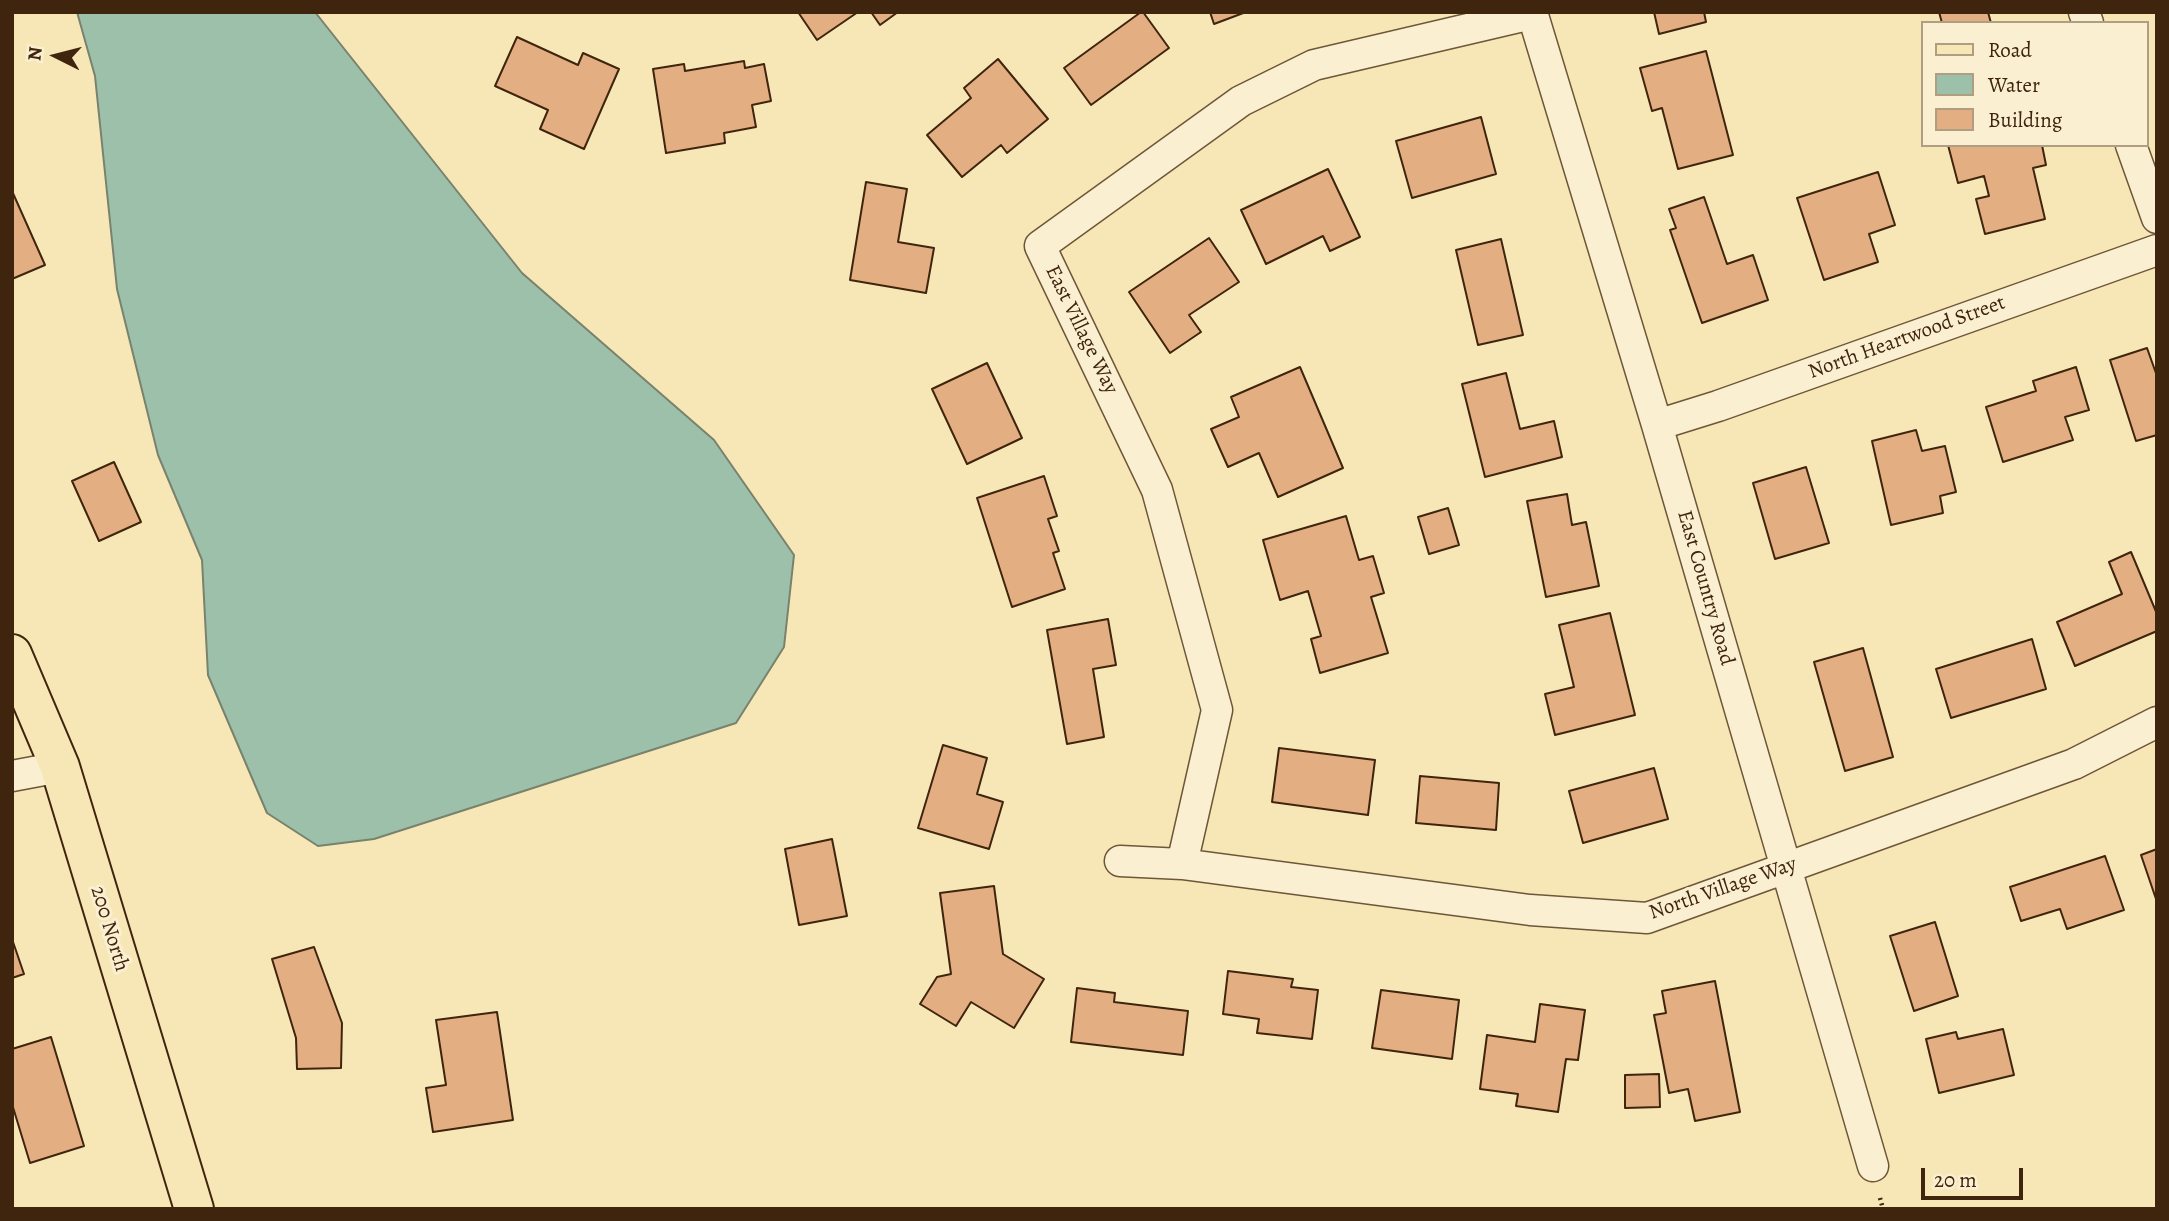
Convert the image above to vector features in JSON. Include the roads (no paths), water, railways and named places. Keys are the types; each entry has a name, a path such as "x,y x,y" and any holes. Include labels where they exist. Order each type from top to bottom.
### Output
{"main road":[{"name":"200 North","path":"12,654 60,767 194,1209"}],"street":[{"name":"East Country Road","path":"1532,13 1657,425 1872,1166"},
{"name":"East Village Way","path":"1182,864 1217,710 1157,489 1040,246 1241,101 1314,65 1532,13"},
{"path":"2132,147 2157,218"},
{"name":"North Heartwood Street","path":"1657,425 2157,250"},
{"name":"North Village Way","path":"1120,861 1182,864 1530,910 1647,918 2074,764 2157,722"},
{"path":"12,776 60,767"}],"water":[{"path":"77,12 315,12 522,273 714,440 794,555 784,647 736,723 374,839 318,846 267,813 208,675 202,560 158,455 117,289 95,76"}]}
